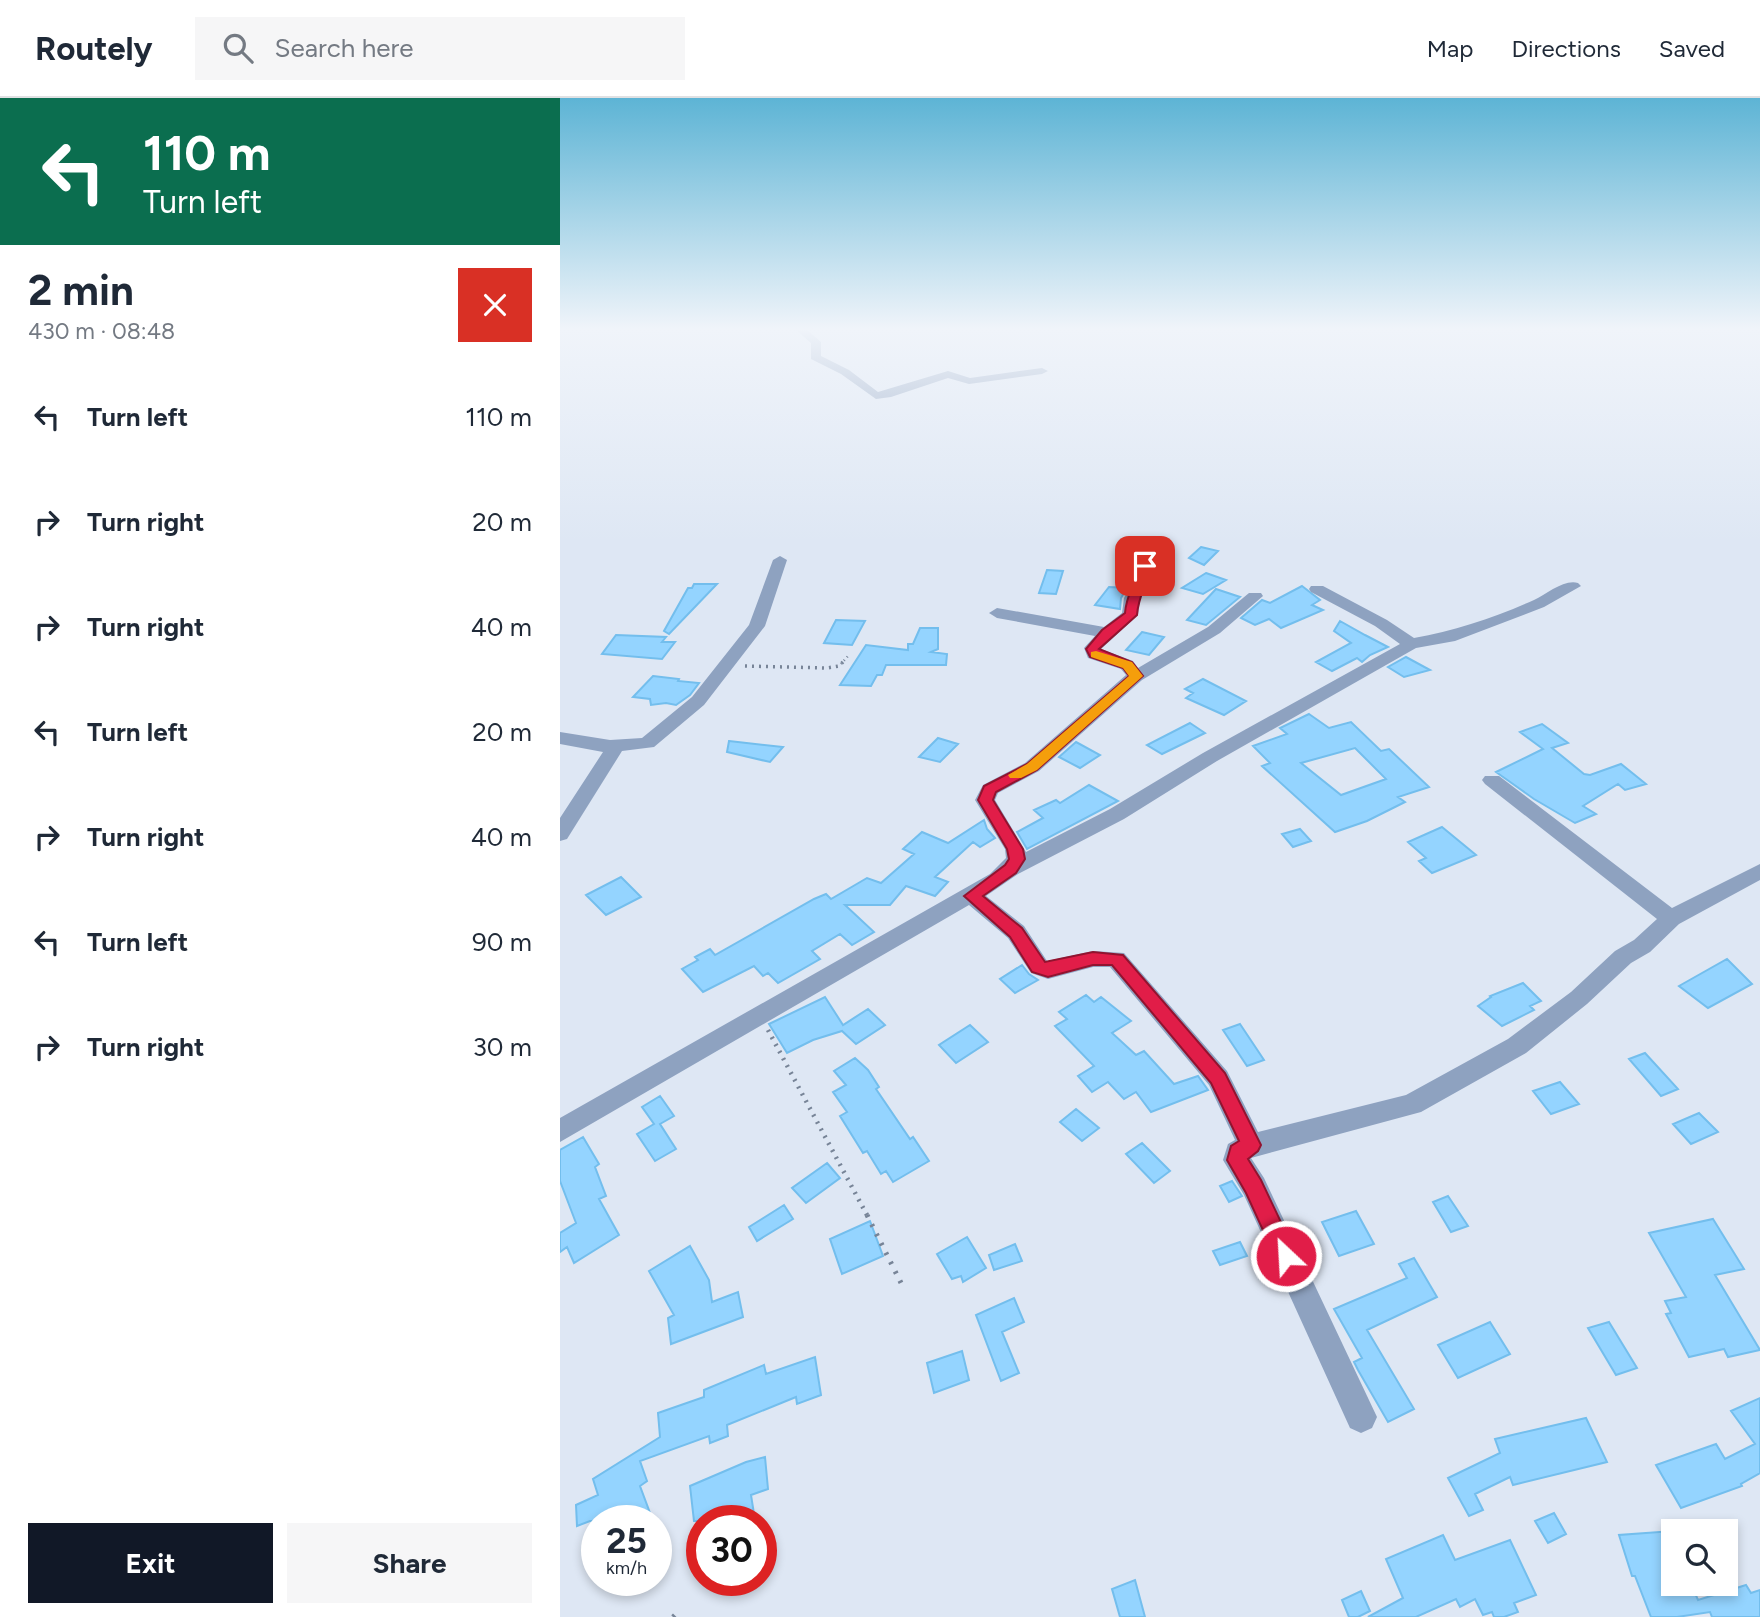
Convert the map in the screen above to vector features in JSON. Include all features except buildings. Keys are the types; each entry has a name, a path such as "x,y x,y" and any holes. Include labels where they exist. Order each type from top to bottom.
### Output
{"street":[{"path":"1136,676 1128,665 1092,652 1107,633 1130,615 1132,598 1142,581 1148,550"},
{"path":"560,738 610,746 642,745 654,738 698,701 757,626 780,560"},
{"path":"560,1131 972,896 1010,869 1117,814 1210,757 1411,644 1449,637 1538,604 1573,586"},
{"path":"1317,589 1381,623 1411,644"},
{"path":"1010,869 1017,859 1015,849 985,800 990,789 1032,767 1136,676 1214,630 1255,596"},
{"path":"997,613 1107,633"},
{"path":"560,834 611,755 613,750 610,746"},
{"path":"1492,780 1671,918"},
{"path":"1361,1417 1254,1187 1237,1160 1238,1152 1251,1145 1412,1104 1517,1046 1578,998 1623,957 1642,946 1671,918 1760,872"},
{"path":"972,896 1016,933 1038,967 1048,970 1093,958 1116,959 1218,1078 1251,1145"}],"path":[{"path":"725,665 827,668 839,666 848,656"},
{"path":"761,1016 858,1196 903,1287"}],"slow traffic":[{"path":"1016,775 1041,760 1077,725 1136,676 1128,665 1096,654"}],"route":[{"path":"1145,566 1142,581 1132,598 1130,615 1092,649 1094,654 1128,665 1136,676 1032,767 992,786 985,800 1015,849 1017,859 998,879 972,896 1016,933 1038,967 1048,970 1093,958 1116,959 1133,978 1218,1078 1251,1145 1238,1152 1237,1160 1254,1187 1286,1256"}]}
